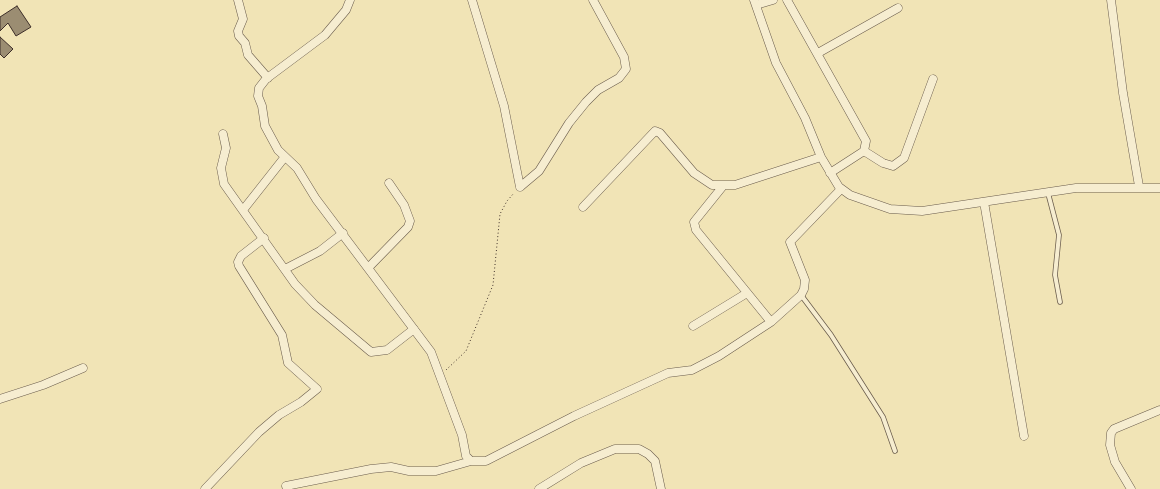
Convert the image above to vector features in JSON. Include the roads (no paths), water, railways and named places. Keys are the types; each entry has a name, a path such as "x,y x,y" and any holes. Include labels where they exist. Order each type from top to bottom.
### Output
{"street":[{"path":"238,0 243,18 238,31 239,36 245,43 248,55 268,78"},
{"path":"350,0 346,10 326,34 268,78 259,88 258,99 262,106 267,132 284,158 297,168 316,199 431,352 462,435 466,456 471,461"},
{"path":"472,0 504,106 520,187 539,171 569,122 586,102 598,90 619,78 626,69 624,57 593,0"},
{"path":"773,0 755,3 776,63 805,118 821,157 840,189 874,204 904,210 922,211 1095,187 1139,186 1160,188"},
{"path":"787,0 866,141 864,151 830,173"},
{"path":"1111,0 1123,93 1139,186"},
{"path":"818,53 898,8"},
{"path":"864,151 883,163 893,166 904,158 933,79"},
{"path":"583,207 655,131 660,133 682,160 704,182 723,186 821,157"},
{"path":"223,134 226,148 221,176 224,184 285,269 315,305 371,352 387,350 414,328"},
{"path":"243,210 284,158"},
{"path":"368,268 408,227 410,221 404,205 388,183"},
{"path":"723,186 694,222 696,230 771,322"},
{"path":"286,486 371,468 391,467 409,471 436,471 471,461 486,461 574,416 668,373 692,370 718,356 771,322 801,295 805,280 790,242 840,189"},
{"path":"984,202 1024,436"},
{"path":"285,269 320,251 343,233"},
{"path":"205,489 279,415 301,402 317,389 288,363 282,335 239,266 238,262 241,256 264,238"},
{"path":"693,326 747,293"},
{"path":"0,399 43,385 83,368"},
{"path":"1131,489 1115,462 1110,445 1111,433 1114,429 1160,410"},
{"path":"539,489 581,463 615,449 639,449 655,461 661,489"}],"lane":[{"path":"1048,193 1059,235 1055,275 1060,302"},
{"path":"801,295 831,335 883,417 895,451"}]}
